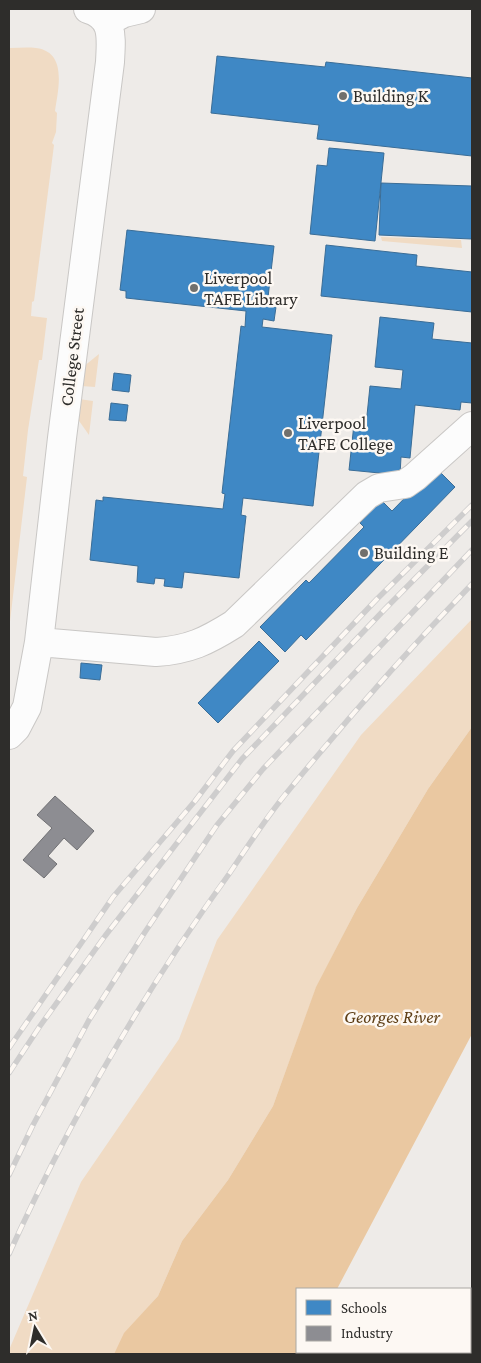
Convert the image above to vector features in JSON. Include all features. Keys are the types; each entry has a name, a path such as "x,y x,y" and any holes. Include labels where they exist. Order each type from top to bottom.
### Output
{"street":[{"path":"98,14 124,13 141,9"},
{"name":"College Street","path":"9,735 16,728 27,707 39,642 62,438 110,62 112,34 98,14"},
{"path":"39,642 156,652 192,646 214,636 234,624 367,495 379,488 405,484 472,426"}],"shaded area":[{"path":"9,48 36,48 46,51 57,64 59,83 55,111 57,113 56,132 52,143 54,145 31,316 47,318 42,360 39,360 28,430 23,476 27,477 9,630"},
{"path":"381,237 461,240 462,248 382,241"},
{"path":"99,354 95,387 81,386 83,367"},
{"path":"79,399 93,401 89,435 77,418"},
{"path":"472,619 472,727 428,789 357,908 316,988 273,1106 228,1180 182,1241 158,1296 125,1333 114,1354 9,1354 9,1350 81,1182 179,1039 217,940 361,735"}],"water":[{"name":"Georges River","path":"472,727 472,1034 338,1288 296,1288 296,1353 314,1353 114,1354 124,1333 158,1296 182,1241 228,1180 273,1106 316,987 357,908 428,789"}],"building: Schools":[{"name":"Building K","path":"217,56 325,67 326,62 472,78 472,156 317,139 319,125 211,113"},
{"path":"329,148 384,153 375,241 310,234 317,165 327,166"},
{"path":"381,183 472,186 472,239 379,235"},
{"path":"127,230 274,246 267,306 276,307 274,321 263,319 262,327 332,335 313,506 243,498 241,515 246,516 239,578 184,572 182,588 164,586 165,579 155,578 154,584 137,582 138,566 90,560 96,500 103,501 103,497 223,509 225,494 222,493 241,326 245,327 246,311 126,298 126,291 120,290"},
{"path":"326,245 417,255 416,266 472,272 472,312 321,296"},
{"path":"380,317 434,323 432,339 472,343 472,403 461,402 460,410 415,405 410,458 401,457 400,475 349,470 354,424 366,425 370,386 401,389 403,370 375,367"},
{"path":"114,373 131,375 129,392 112,390"},
{"path":"111,403 128,405 126,421 109,420"},
{"name":"Building E","path":"435,467 455,487 306,640 301,635 285,652 260,627 306,580 309,583 364,527 360,523 381,500 392,511"},
{"path":"259,641 279,661 218,723 198,703"},
{"path":"81,663 102,665 100,680 80,678"}],"building: Industry":[{"path":"55,796 94,831 77,850 64,838 48,856 57,864 44,878 23,860 52,828 37,815"}],"railway":[{"path":"9,1048 113,897 195,801 233,751 377,599 472,505"},
{"path":"9,1073 40,1026 105,936 242,759 472,521"},
{"path":"9,1175 33,1125 89,1020 217,825 263,769 472,550"},
{"path":"9,1254 32,1204 82,1107 137,1011 197,919 258,831 311,763 425,634 472,584"}],"place":[{"name":"Building K","path":"343,96"},
{"name":"Liverpool TAFE Library","path":"194,288"},
{"name":"Liverpool TAFE College","path":"288,433"},
{"name":"Building E","path":"364,553"}]}
